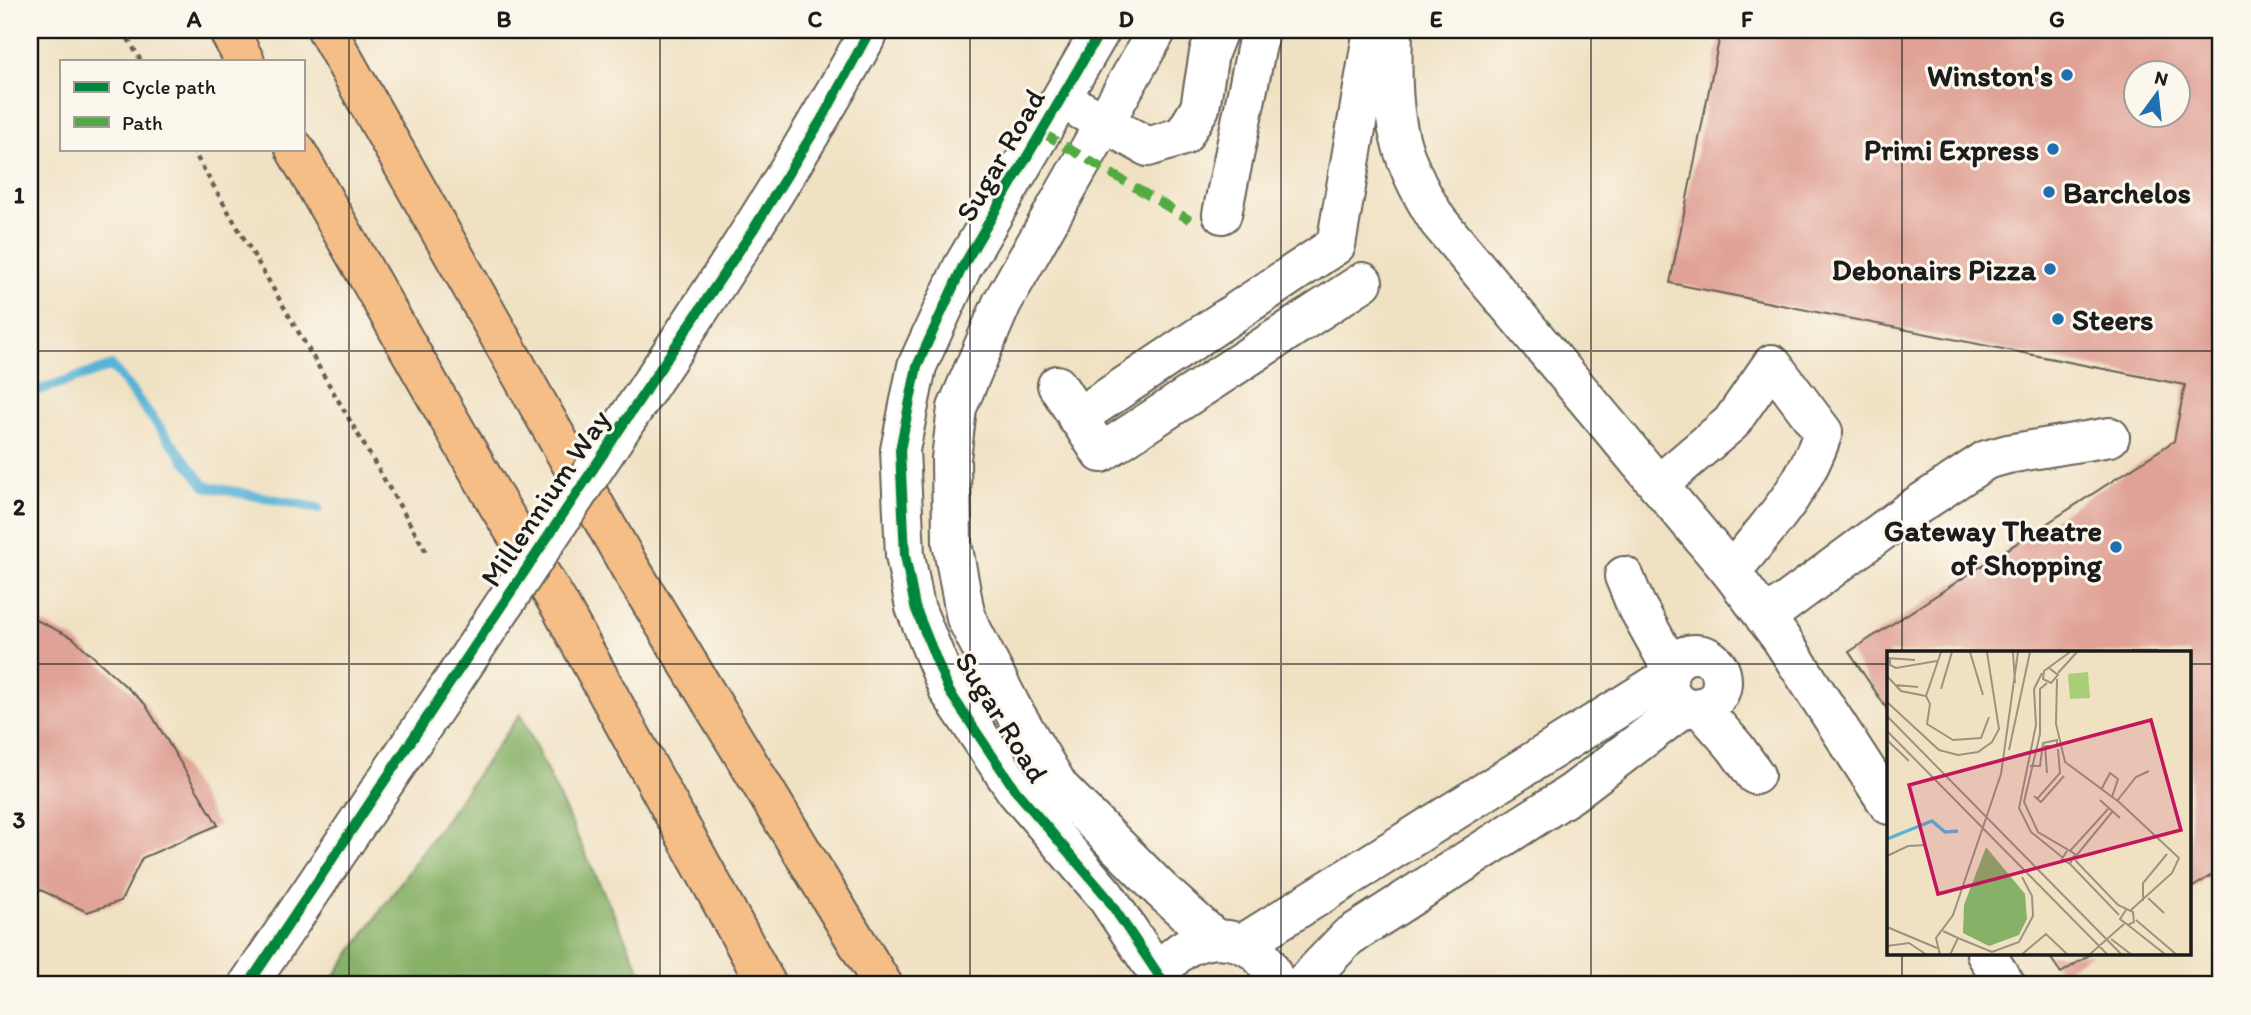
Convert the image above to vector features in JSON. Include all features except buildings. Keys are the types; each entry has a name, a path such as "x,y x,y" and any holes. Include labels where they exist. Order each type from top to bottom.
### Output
{"highway":[{"path":"228,30 245,60"},
{"path":"327,30 629,566 883,985"},
{"path":"296,150 560,606 767,985"},
{"path":"714,887 745,985"}],"street":[{"name":"Millennium Way","path":"248,985 753,230 822,117 870,30"},
{"name":"Sugar Road","path":"1101,30 962,268 917,366 900,450 905,555 915,607 949,691 1016,791 1105,895 1159,981"},
{"name":"Sugar Road","path":"1157,30 1002,303 957,408 951,459 952,543 966,618 1012,708 1059,787 1161,890 1229,941 1264,960 1277,985"},
{"path":"1061,99 1148,147 1183,136 1200,108 1209,54 1217,30"},
{"path":"1222,214 1260,30"},
{"path":"1072,410 1336,245 1373,30"},
{"path":"1393,30 1392,97 1398,134 1418,190 1438,221 1731,572 1765,618 1887,802"},
{"path":"1072,410 1311,234"},
{"path":"1072,410 1101,453 1356,273"},
{"path":"1658,485 1731,423 1772,364 1823,432 1815,458 1805,477 1787,504 1731,572"},
{"path":"1765,618 1909,511 1986,460 2110,437"},
{"path":"1624,576 1635,603 1681,690 1735,747 1755,775"},
{"path":"1159,981 1169,962 1182,950 1198,942 1229,941 1681,690"},
{"path":"1302,985 1348,937 1572,793 1681,690"},
{"path":"1987,956 2006,985"}],"path":[{"path":"123,30 140,60"},
{"path":"193,150 427,553"}],"green space":[{"path":"520,714 647,985 328,985"}],"waterway":[{"path":"30,393 112,366 205,486 318,508"}],"marked path":[{"path":"1041,132 1190,220"}],"cycle path":[{"path":"248,985 753,230 823,117 870,30"},
{"path":"1101,30 962,268 917,366 900,450 905,555 915,607 949,691 1016,791 1105,895 1160,977"}],"place":[{"name":"Winston's","path":"2067,75"},
{"name":"Primi Express","path":"2053,149"},
{"name":"Barchelos","path":"2049,192"},
{"name":"Debonairs Pizza","path":"2050,269"},
{"name":"Steers","path":"2058,319"},
{"name":"Gateway Theatre of Shopping","path":"2116,547"}]}
